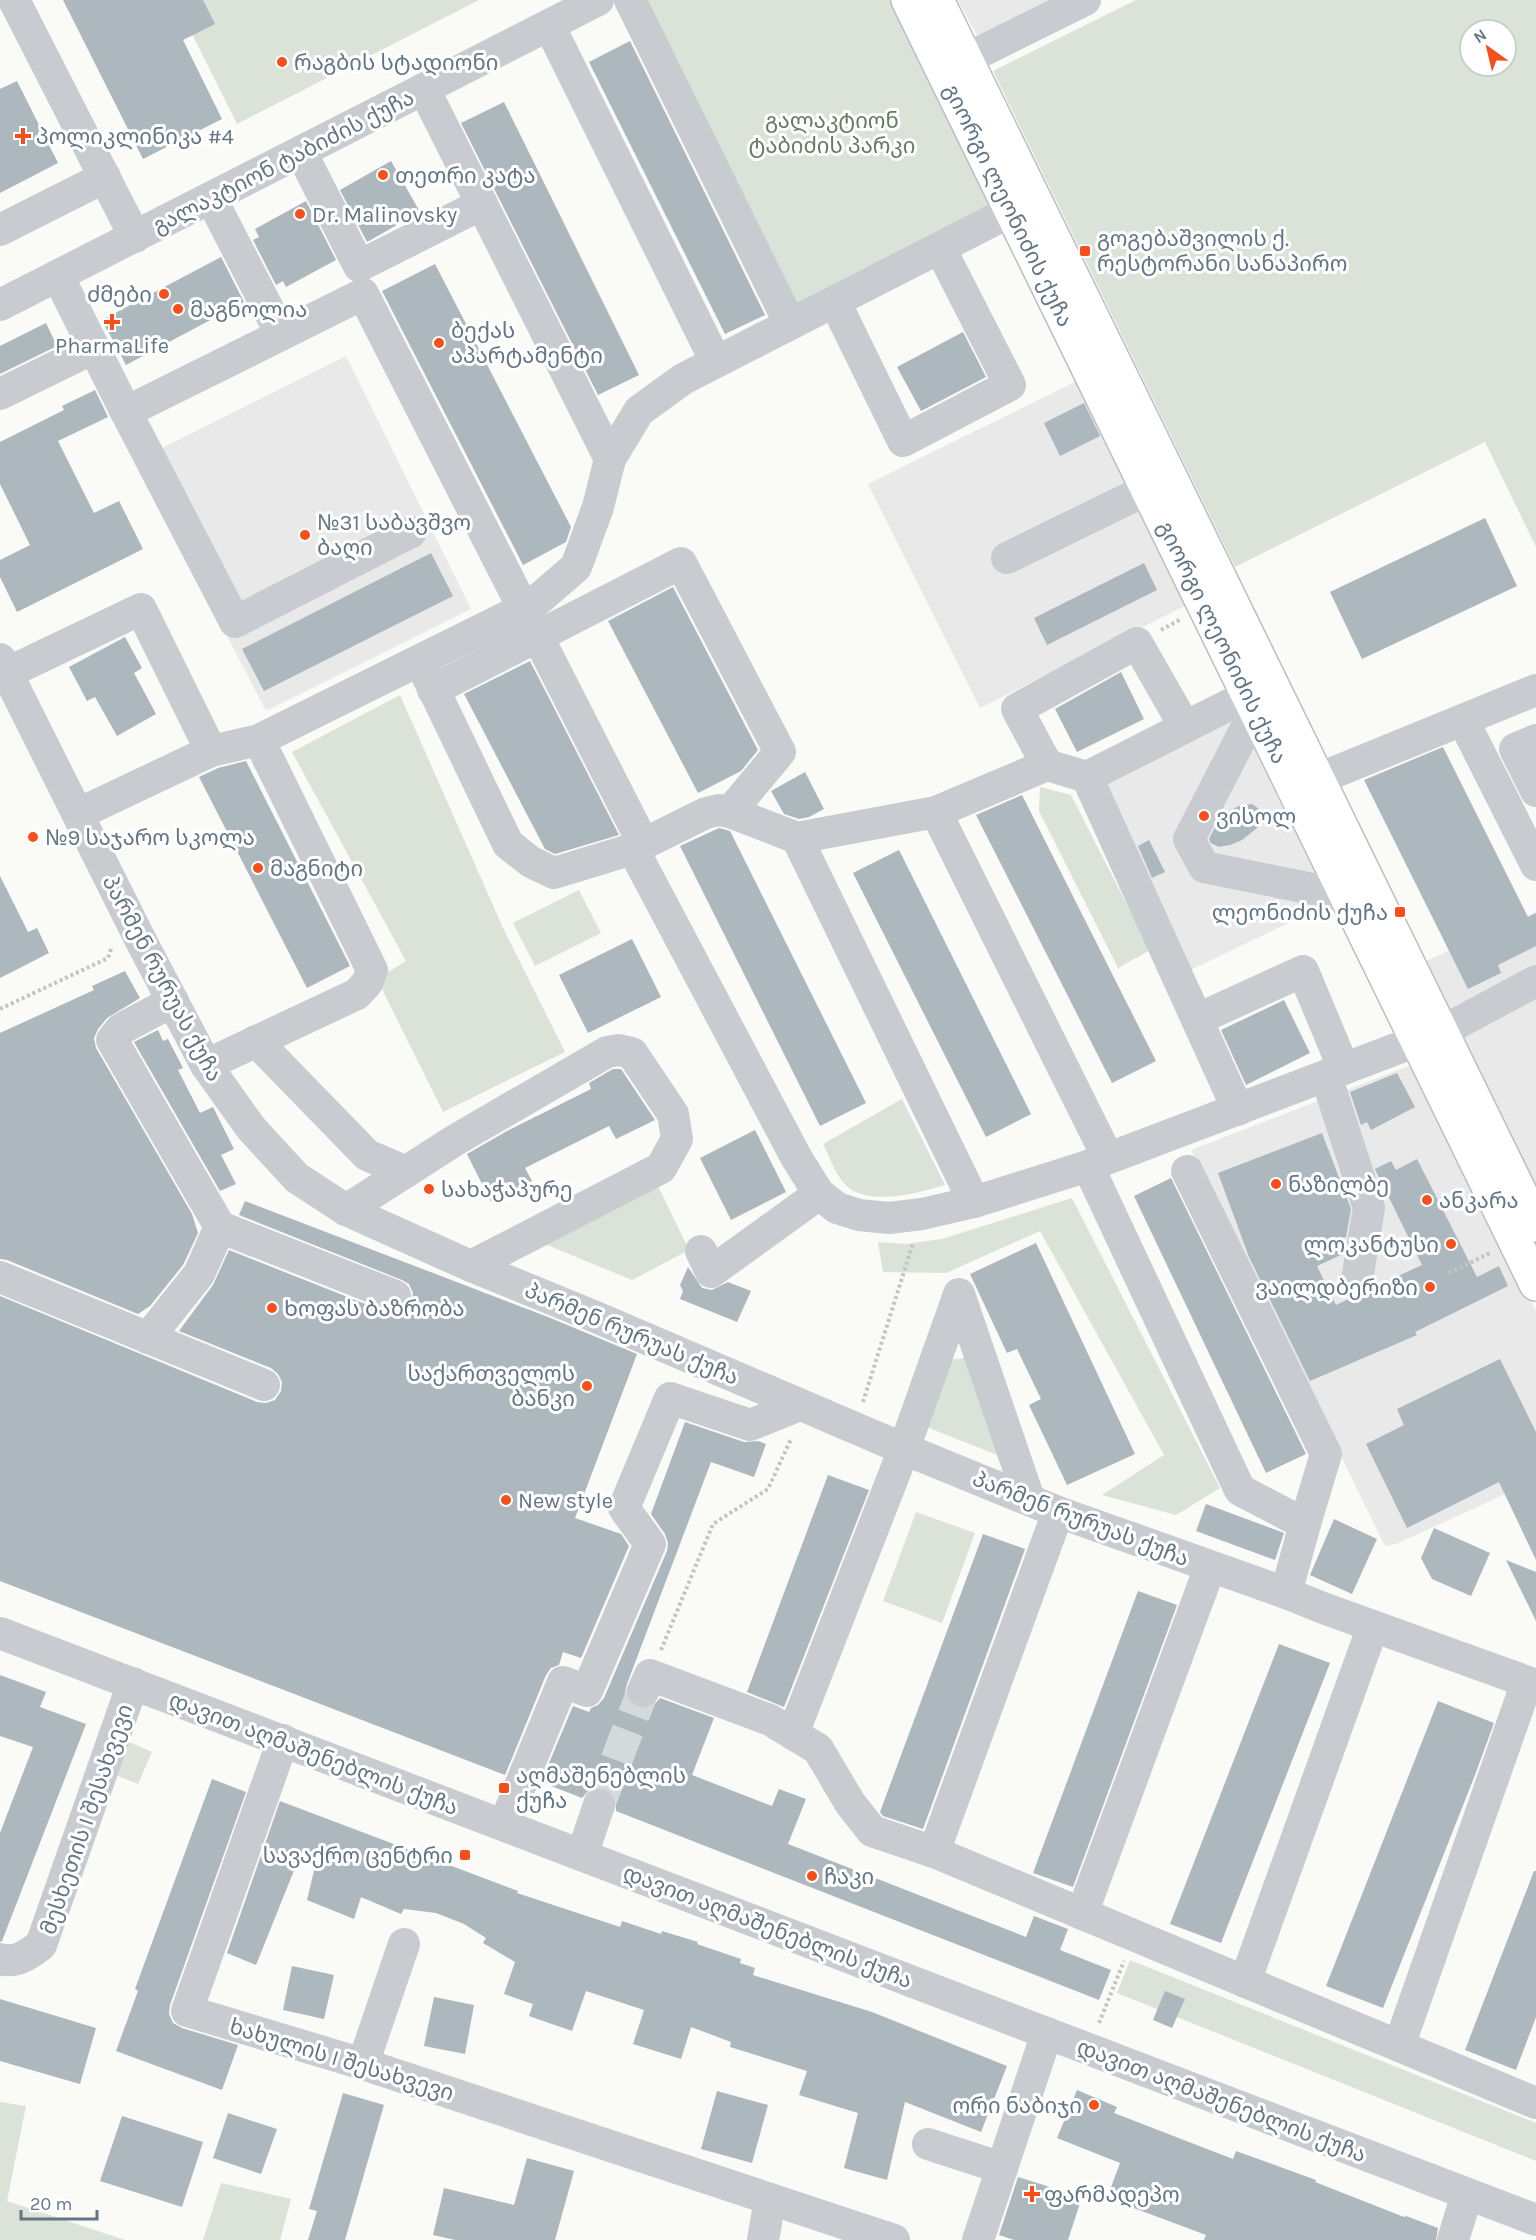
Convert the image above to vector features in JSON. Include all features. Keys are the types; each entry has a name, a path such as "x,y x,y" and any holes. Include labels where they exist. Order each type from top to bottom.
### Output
{"main road":[{"name":"გიორგი ლეონიძის ქუჩა","path":"908,0 1023,205 1258,696 1347,896 1429,1036"},
{"name":"გიორგი ლეონიძის ქუჩა","path":"937,0 966,59 1023,205 1148,489 1205,606 1258,696 1318,779 1429,1036 1525,1233 1536,1284"}],"street":[{"path":"14,0 135,237"},
{"name":"გალაკტიონ ტაბიძის ქუჩა","path":"0,305 598,0"},
{"path":"630,0 790,324"},
{"path":"966,59 1085,0"},
{"path":"549,25 716,362"},
{"path":"424,89 610,459"},
{"path":"302,152 361,280 538,637 638,846 796,1157 819,1194 837,1208 860,1215 889,1218 922,1214 974,1202 1098,1162 1429,1036 1536,981"},
{"path":"0,230 105,177"},
{"path":"211,198 281,334"},
{"path":"126,412 281,334 361,280 482,204"},
{"path":"78,814 211,751 259,740 533,604 576,567 598,507 610,459 639,411 683,379 1023,205"},
{"path":"834,302 903,441 1010,385 940,248"},
{"path":"58,276 235,622 411,532"},
{"path":"0,394 94,348"},
{"path":"1006,558 1148,489"},
{"path":"434,690 681,563 780,752 730,812"},
{"path":"4,666 141,609 211,751"},
{"path":"1047,765 1017,709 1137,643 1185,727"},
{"path":"420,661 508,844 531,862 554,873 638,846 706,813 720,810 797,838 936,812 1047,765 1087,777 1185,727 1258,696"},
{"name":"პარმენ რურუას ქუჩა","path":"4,666 140,939 206,1065 251,1128 297,1178 346,1210 471,1266 904,1449 1058,1512 1532,1684"},
{"path":"1318,779 1536,690"},
{"path":"1258,696 1190,839 1204,867 1347,896"},
{"path":"1463,720 1536,865"},
{"path":"206,1065 357,994 367,983 372,970 259,740"},
{"path":"1536,740 1515,749 1536,791"},
{"path":"1087,777 1238,1110"},
{"path":"936,812 1098,1162 1240,1490 1305,1524"},
{"path":"797,838 974,1202"},
{"path":"1198,1019 1303,971 1335,1072 1369,1208 1357,1280"},
{"path":"173,1001 121,1029 112,1040 220,1227 395,1296"},
{"path":"256,1041 368,1155 406,1172"},
{"path":"346,1210 458,1139 607,1052 619,1050 632,1053 673,1114 677,1139 661,1168 471,1266"},
{"path":"1187,1171 1326,1454 1286,1593"},
{"path":"701,1251 711,1272 819,1194"},
{"path":"148,1338 199,1274 220,1227"},
{"path":"0,1277 264,1385"},
{"path":"793,1734 904,1449 959,1294 1029,1499"},
{"path":"504,1825 563,1682 587,1691 650,1544 624,1508 670,1398 750,1425 803,1406"},
{"path":"933,1852 1058,1512"},
{"path":"1082,1914 1210,1567"},
{"path":"1245,1982 1373,1626"},
{"name":"დავით აღმაშენებლის ქუჩა","path":"0,1634 134,1683 1536,2220"},
{"name":"მესხეთის I შესახვევი","path":"0,1959 7,1961 27,1956 41,1945 134,1683"},
{"path":"647,1683 770,1720 818,1749 850,1803 872,1830 933,1852 1536,2103"},
{"path":"1399,2046 1532,1684"},
{"name":"ხახულის I შესახვევი","path":"283,1740 187,2011 363,2064 894,2240"},
{"path":"582,1855 600,1805"},
{"path":"363,2064 404,1944"},
{"path":"978,2240 1047,2033"},
{"path":"928,2144 1002,2168"},
{"path":"1452,2240 1467,2194"},
{"path":"763,2240 770,2199"}],"path":[{"path":"1137,643 1205,606"},
{"path":"0,1009 108,958 114,940"},
{"path":"855,1428 922,1214"},
{"path":"1449,1273 1525,1233"},
{"path":"647,1683 713,1524 768,1489 803,1406"},
{"path":"1089,2049 1134,1936"}],"shaded area":[{"path":"958,0 1049,0 977,36"},
{"name":"№31 საბავშვო ბაღი","path":"346,356 471,609 266,711 136,461"},
{"path":"1079,380 1193,602 980,708 868,484"},
{"name":"ვისოლ","path":"1247,706 1339,899 1184,973 1092,780"},
{"path":"1536,912 1536,1195 1424,962"},
{"path":"1419,1062 1536,1311 1536,1480 1396,1544 1385,1546 1191,1150"}],"green space":[{"name":"რაგბის სტადიონი","path":"175,0 479,0 237,124"},
{"name":"გალაკტიონ ტაბიძის პარკი","path":"635,0 896,0 998,209 793,316"},
{"path":"1136,0 1536,0 1536,547 1485,442 1235,567 993,71"},
{"path":"400,695 503,928 565,1052 443,1112 377,979 406,961 292,752"},
{"path":"1040,787 1071,795 1150,950 1118,968 1039,811"},
{"path":"579,890 601,933 535,966 513,923"},
{"path":"902,1099 945,1185 906,1195 877,1197 851,1190 839,1177 823,1144"},
{"path":"654,1178 689,1250 632,1280 535,1240"},
{"path":"1072,1198 1220,1488 1176,1515 1102,1495 1164,1455 1040,1231 946,1273 883,1272 878,1242 905,1244 942,1239"},
{"path":"974,1357 1005,1458 919,1424 948,1360"},
{"path":"916,1512 975,1533 942,1623 883,1601"},
{"path":"127,1741 152,1752 138,1784 113,1774"},
{"path":"1130,1960 1536,2123 1536,2161 1117,1993"},
{"path":"0,2102 26,2106 7,2201 125,2240 0,2240"},
{"path":"221,2183 291,2199 280,2240 203,2240"}],"building":[{"path":"63,0 203,0 215,24 183,40 222,119 143,159"},
{"path":"630,41 765,315 725,334 589,62"},
{"name":"პოლიკლინიკა #4","path":"17,81 58,163 0,193 0,89"},
{"path":"504,102 639,375 598,395 461,123"},
{"path":"391,161 420,212 367,242 340,190"},
{"path":"306,201 336,260 286,287 283,281 276,285 253,240 259,237 255,229"},
{"name":"მაგნოლია","path":"221,257 244,302 126,365 102,320"},
{"path":"435,264 571,527 566,542 523,565 382,291"},
{"path":"46,323 57,346 0,374 0,346"},
{"path":"963,332 986,377 921,411 897,367"},
{"path":"95,390 108,417 58,441 94,513 119,501 143,549 17,612 0,577 0,560 30,545 0,484 0,442 64,410 62,406"},
{"path":"1084,403 1100,436 1060,456 1044,423"},
{"path":"1485,518 1517,586 1362,659 1330,592"},
{"path":"431,553 453,596 264,691 242,649"},
{"path":"1144,563 1157,590 1047,645 1034,618"},
{"path":"673,587 758,750 741,771 698,793 608,621"},
{"path":"125,637 142,668 134,673 156,714 117,736 95,697 87,701 69,667"},
{"path":"530,661 619,835 555,854 545,849 464,694"},
{"path":"1121,672 1144,719 1077,752 1055,709"},
{"path":"1443,747 1528,917 1536,913 1536,946 1498,965 1501,973 1468,989 1364,780"},
{"path":"246,761 350,966 307,988 199,777 218,768"},
{"path":"805,772 824,809 809,817 799,819 784,814 771,791"},
{"path":"1022,795 1156,1061 1112,1083 976,815"},
{"path":"1252,804 1259,809 1262,824 1242,840 1230,845 1219,847 1211,843 1209,839 1222,814 1239,806"},
{"path":"719,828 730,831 866,1103 820,1126 680,846"},
{"path":"1149,840 1165,872 1152,878 1138,846"},
{"path":"899,850 1031,1114 986,1137 853,873"},
{"path":"0,876 28,932 37,928 49,953 0,978"},
{"path":"632,939 661,997 588,1033 559,975"},
{"path":"125,971 140,998 107,1018 94,1038 96,1048 192,1214 198,1233 183,1265 150,1306 138,1314 0,1259 0,1033 94,990 92,986"},
{"path":"1284,1000 1310,1053 1246,1085 1221,1030"},
{"path":"158,1030 163,1041 168,1039 183,1068 178,1070 200,1113 213,1107 234,1149 221,1155 236,1184 220,1191 134,1042"},
{"path":"613,1069 621,1069 655,1120 616,1139 609,1126 525,1168 532,1181 491,1202 467,1154 591,1089 589,1083"},
{"path":"1397,1073 1415,1107 1371,1130 1367,1122 1361,1125 1350,1092"},
{"path":"755,1130 786,1192 731,1220 700,1158"},
{"path":"1322,1133 1351,1209 1346,1237 1341,1239 1343,1254 1317,1266 1336,1305 1353,1297 1364,1297 1372,1288 1422,1265 1375,1169 1391,1161 1396,1170 1417,1159 1477,1277 1499,1266 1508,1286 1415,1332 1417,1335 1310,1381 1249,1257 1218,1173"},
{"path":"1171,1178 1306,1454 1266,1473 1134,1196"},
{"name":"Ხოფას Ბაზრობა","path":"245,1201 548,1317 637,1354 575,1518 621,1534 629,1546 581,1658 563,1652 559,1665 551,1668 546,1675 505,1775 0,1581 0,1296 257,1402 266,1403 275,1400 281,1391 282,1382 271,1368 179,1331 213,1285 229,1250 388,1313 398,1314 406,1310 411,1303 413,1293 409,1284 239,1215"},
{"path":"1036,1243 1135,1454 1067,1485 1029,1405 1041,1399 1017,1349 1007,1353 970,1274"},
{"path":"688,1267 702,1288 712,1290 728,1282 751,1291 737,1322 680,1299 683,1291 680,1285"},
{"path":"1500,1359 1536,1432 1536,1560 1499,1482 1407,1528 1366,1444 1404,1425 1397,1409"},
{"path":"685,1422 744,1442 758,1441 766,1444 754,1477 711,1462 627,1684 625,1692 628,1701 636,1708 646,1709 660,1698 714,1718 692,1775 772,1806 779,1789 806,1799 788,1844 1026,1937 1034,1916 1068,1929 1060,1950 1111,1970 1099,2000 616,1811 613,1794 605,1788 588,1791 582,1798 541,1782 573,1706 589,1712 604,1698 667,1551 668,1543 665,1534 651,1514"},
{"path":"828,1475 869,1490 784,1707 747,1692"},
{"path":"1206,1504 1284,1533 1275,1560 1196,1531"},
{"path":"1334,1519 1377,1539 1352,1594 1310,1575"},
{"path":"1434,1528 1490,1553 1471,1596 1432,1579 1421,1558"},
{"path":"983,1534 1025,1549 923,1829 883,1816 880,1812"},
{"path":"1506,1560 1536,1572 1536,1621"},
{"path":"1138,1591 1177,1605 1073,1887 1033,1873"},
{"path":"1279,1644 1330,1663 1221,1943 1170,1924"},
{"path":"0,1675 46,1692 40,1707 86,1724 0,1942 0,1833 33,1747 0,1736"},
{"path":"1438,1701 1494,1723 1383,2008 1326,1986"},
{"path":"212,1779 246,1792 170,2005 169,2014 173,2023 182,2028 238,2045 222,2090 116,2051 138,1991 135,1989"},
{"path":"280,1801 518,1891 517,1893 620,1927 622,1921 661,1934 662,1931 698,1942 697,1944 741,1959 740,1963 755,1968 753,1975 872,2012 1007,2066 981,2132 905,2102 887,2180 844,2168 858,2113 799,2095 807,2071 730,2047 731,2042 691,2027 681,2059 633,2044 644,2010 586,1991 572,2031 529,2016 533,2004 504,1994 515,1962 483,1943 486,1938 464,1924 436,1913 404,1909 401,1914 361,1897 354,1919 307,1900 317,1858 301,1853 256,1965 227,1953"},
{"path":"1534,1871 1536,1871 1536,2017 1516,2070 1465,2050"},
{"path":"292,1966 334,1975 324,2019 283,2010"},
{"path":"1165,1991 1185,1999 1172,2028 1153,2020"},
{"path":"434,1997 474,2005 465,2054 424,2046"},
{"path":"0,1999 96,2028 80,2084 0,2061"},
{"path":"1077,2090 1117,2107 1114,2113 1233,2159 1236,2151 1316,2180 1315,2182 1404,2217 1438,2228 1436,2240 1204,2240 1206,2235 1107,2198 1120,2163 1057,2138"},
{"path":"717,2091 768,2105 752,2163 701,2149"},
{"path":"343,2093 384,2105 345,2240 308,2240 317,2211 309,2209"},
{"path":"228,2113 277,2129 261,2174 213,2158"},
{"path":"122,2116 203,2142 182,2207 100,2181"},
{"path":"527,2158 574,2171 555,2240 455,2240 433,2235 444,2188 514,2205"},
{"path":"1018,2177 1082,2197 1068,2240 1014,2240 999,2235"}],"tunnel":[{"path":"599,1805 643,1691"}],"place":[{"name":"რაგბის სტადიონი","path":"282,62"},
{"name":"პოლიკლინიკა #4","path":"23,136"},
{"name":"თეთრი კატა","path":"383,175"},
{"name":"Dr. Malinovsky","path":"300,214"},
{"name":"გოგებაშვილის ქ. რესტორანი სანაპირო","path":"1085,251"},
{"name":"ძმები","path":"164,294"},
{"name":"მაგნოლია","path":"178,309"},
{"name":"PharmaLife","path":"112,322"},
{"name":"ბექას აპარტამენტი","path":"439,343"},
{"name":"№31 საბავშვო ბაღი","path":"305,535"},
{"name":"ვისოლ","path":"1204,816"},
{"name":"№9 საჯარო სკოლა","path":"33,837"},
{"name":"მაგნიტი","path":"258,868"},
{"name":"ლეონიძის ქუჩა","path":"1400,912"},
{"name":"ნაზილბე","path":"1276,1184"},
{"name":"სახაჭაპურე","path":"429,1189"},
{"name":"ანკარა","path":"1427,1200"},
{"name":"ლოკანტუსი","path":"1451,1244"},
{"name":"ვაილდბერიზი","path":"1430,1287"},
{"name":"Ხოფას Ბაზრობა","path":"272,1308"},
{"name":"საქართველოს ბანკი","path":"587,1386"},
{"name":"New style","path":"506,1500"},
{"name":"აღმაშენებლის ქუჩა","path":"504,1788"},
{"name":"სავაქრო ცენტრი","path":"465,1855"},
{"name":"ჩაკი","path":"812,1876"},
{"name":"ორი ნაბიჯი","path":"1094,2105"},
{"name":"ფარმადეპო","path":"1032,2194"}]}
